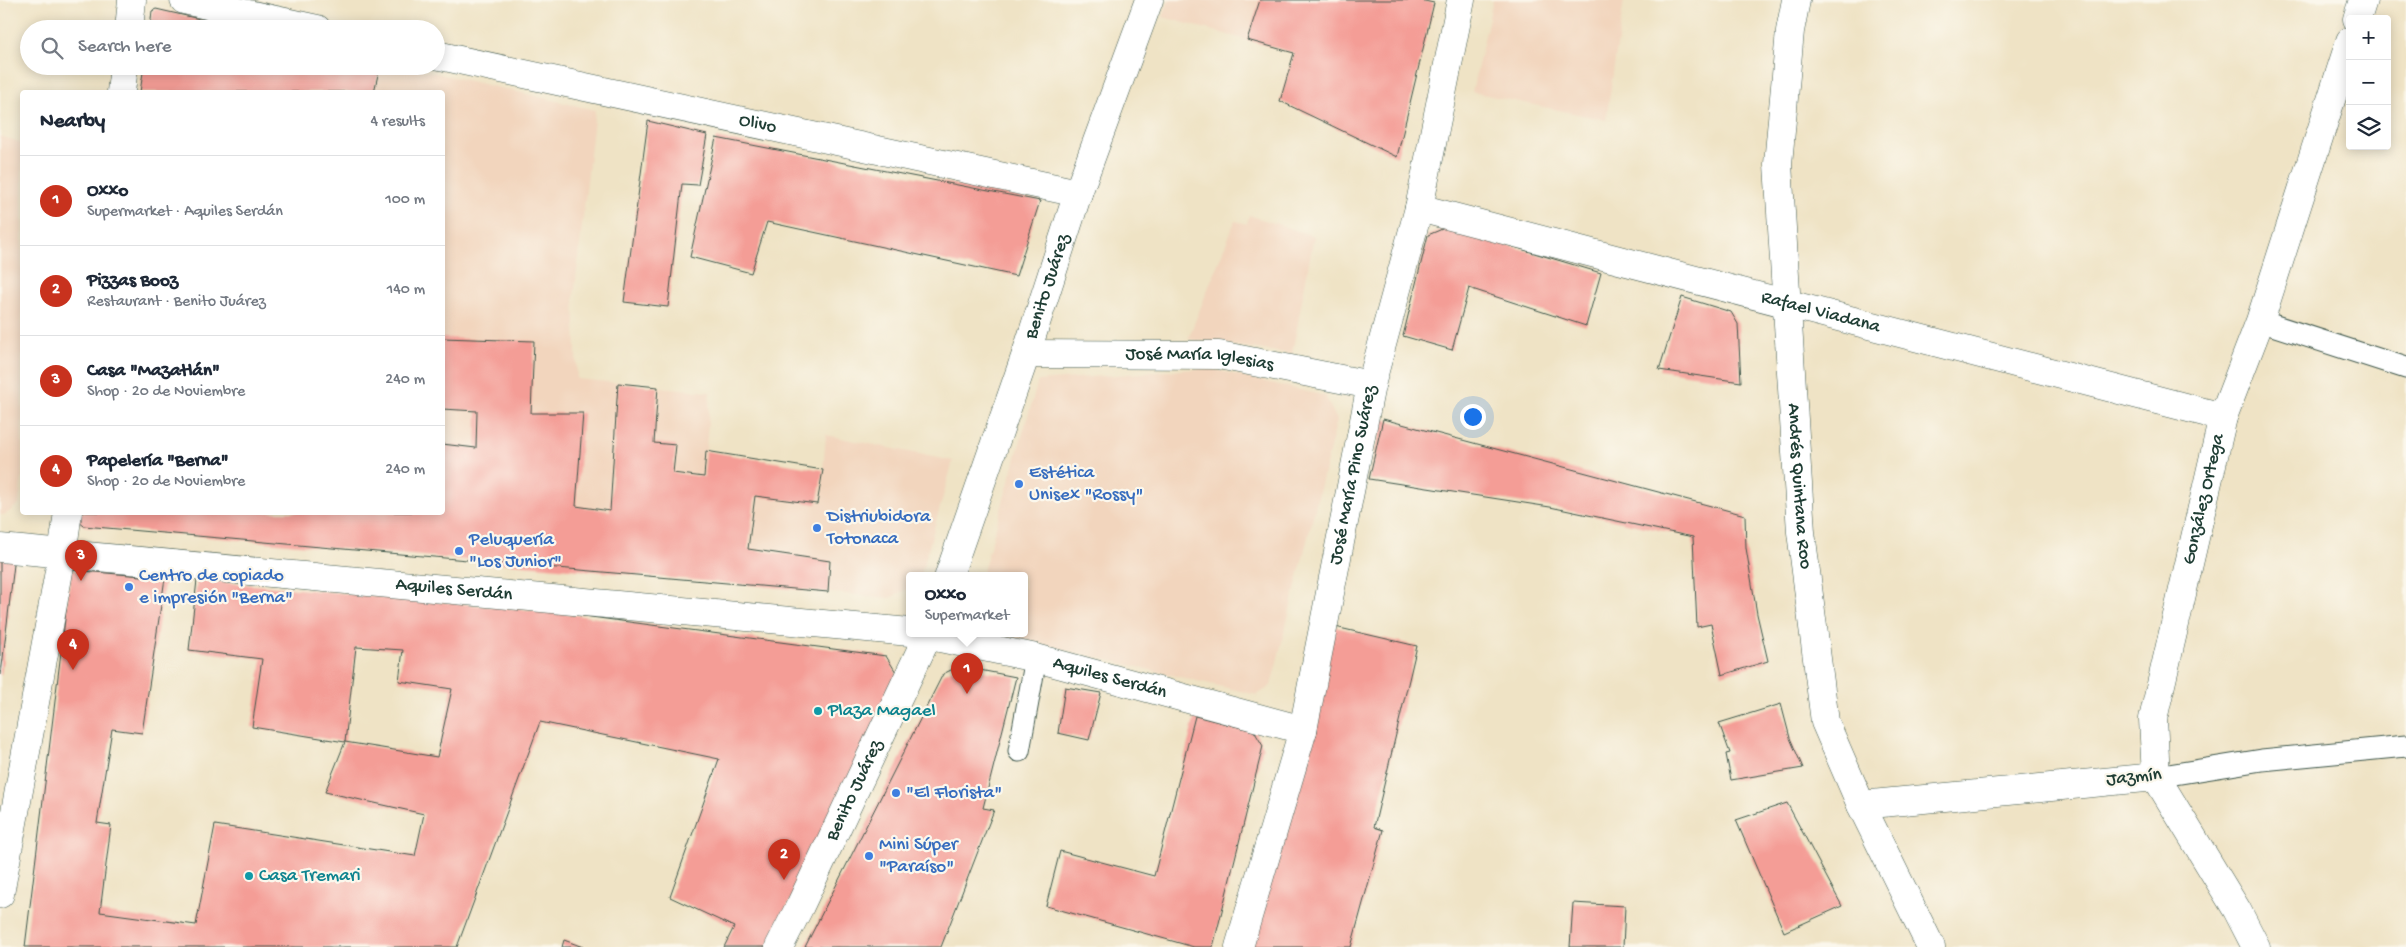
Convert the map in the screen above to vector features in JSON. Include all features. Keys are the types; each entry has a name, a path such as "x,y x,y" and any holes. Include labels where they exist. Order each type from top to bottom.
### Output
{"street":[{"path":"130,20 132,0"},
{"path":"184,0 276,20"},
{"name":"Benito Juárez","path":"950,572 1026,354 1078,193 1149,0"},
{"name":"José María Pino Suárez","path":"1239,947 1303,730 1371,386 1419,208 1461,0"},
{"name":"Andrés Quintana Roo","path":"1796,0 1790,31 1778,164 1801,532 1825,722 1861,805 1931,947"},
{"path":"2358,15 2363,0"},
{"name":"González Ortega","path":"2256,947 2237,910 2156,777 2153,719 2223,417 2260,321 2346,53"},
{"name":"Olivo","path":"445,56 1078,193"},
{"path":"121,90 123,75"},
{"name":"Rafael Viadana","path":"1419,208 2223,417"},
{"name":"José María Iglesias","path":"1026,354 1219,355 1371,386"},
{"path":"0,894 62,555 68,515"},
{"name":"Aquiles Serdán","path":"0,548 906,632"},
{"name":"Benito Juárez","path":"779,947 800,906 919,637"},
{"name":"Aquiles Serdán","path":"939,637 1036,658 1303,730"},
{"name":"Jazmín","path":"1861,805 2156,777"}],"lane":[{"path":"2260,321 2406,368"},
{"path":"1019,751 1036,658"},
{"name":"Jazmín","path":"2156,777 2262,760 2406,746"}],"shaded area":[{"path":"1169,0 1260,0 1247,40 1163,17"},
{"path":"1493,0 1624,0 1606,120 1472,92"},
{"path":"143,75 444,75 595,110 574,297 577,379 710,392 706,451 823,470 826,435 953,461 922,572 906,572 906,590 890,598 84,526 73,517 445,515 445,90 140,90"},
{"path":"0,136 20,142 20,495 19,504 5,515 0,515"},
{"path":"1249,215 1314,236 1292,354 1188,339 1235,221 1247,224"},
{"path":"1208,368 1325,396 1337,420 1271,686 1257,695 1010,637 1028,637 1028,572 983,572 1038,381"}],"building":[{"path":"1260,0 1420,0 1434,3 1397,157 1280,101 1294,53 1247,40"},
{"path":"156,9 204,20 151,20 152,11"},
{"path":"143,75 378,75 374,90 140,90"},
{"path":"648,121 707,135 698,185 682,184 668,307 624,302"},
{"path":"716,138 1040,201 1016,276 767,222 751,273 690,257"},
{"path":"1447,227 1601,273 1586,326 1469,288 1452,350 1403,336 1428,235"},
{"path":"1682,297 1731,312 1738,324 1741,382 1659,370"},
{"path":"445,338 534,341 531,413 583,413 576,506 610,511 618,383 658,387 654,443 676,445 673,473 704,477 706,451 823,470 817,504 755,496 748,549 830,561 828,592 84,526 73,517 73,515 445,515 445,444 476,448 477,411 445,409"},
{"path":"1383,419 1745,515 1746,548 1757,614 1768,661 1722,675 1711,624 1697,627 1693,537 1550,507 1369,479"},
{"path":"0,554 15,556 1,675 0,675"},
{"path":"71,570 165,578 142,733 112,729 97,823 111,825 100,912 196,925 215,825 415,856 424,814 325,792 345,742 252,727 262,659 189,650 197,580 553,612 886,656 899,677 768,947 724,947 734,927 670,897 719,759 540,722 457,947 25,947","holes":["356,647 403,650 399,681 452,689 437,757 345,742"]},
{"path":"1331,626 1417,646 1374,827 1383,830 1351,947 1251,947"},
{"path":"959,666 1016,677 983,808 994,810 941,947 805,947 943,674"},
{"path":"1065,687 1101,693 1089,740 1058,733"},
{"path":"1781,704 1790,738 1803,768 1731,780 1726,754 1730,753 1719,723"},
{"path":"1195,716 1254,731 1263,746 1213,947 1194,947 1046,906 1060,851 1154,876"},
{"path":"1787,803 1842,906 1784,932 1736,820"},
{"path":"1573,903 1625,906 1623,947 1570,947"},
{"path":"564,940 583,947 562,947"}],"place":[{"name":"Estética Unisex \"Rossy\"","path":"1019,484"},
{"name":"Distriubidora Totonaca","path":"817,528"},
{"name":"Peluquería \"Los Junior\"","path":"459,551"},
{"name":"Casa \"Mazatlán\"","path":"81,581"},
{"name":"Centro de copiado e impresión \"Berna\"","path":"129,587"},
{"name":"Papelería \"Berna\"","path":"73,670"},
{"name":"Oxxo","path":"967,694"},
{"name":"Plaza Magael","path":"818,711"},
{"name":"\"El Florista\"","path":"896,793"},
{"name":"Mini Súper \"Paraíso\"","path":"869,856"},
{"name":"Casa Tremari","path":"249,876"},
{"name":"Pizzas Booz","path":"784,880"}]}
